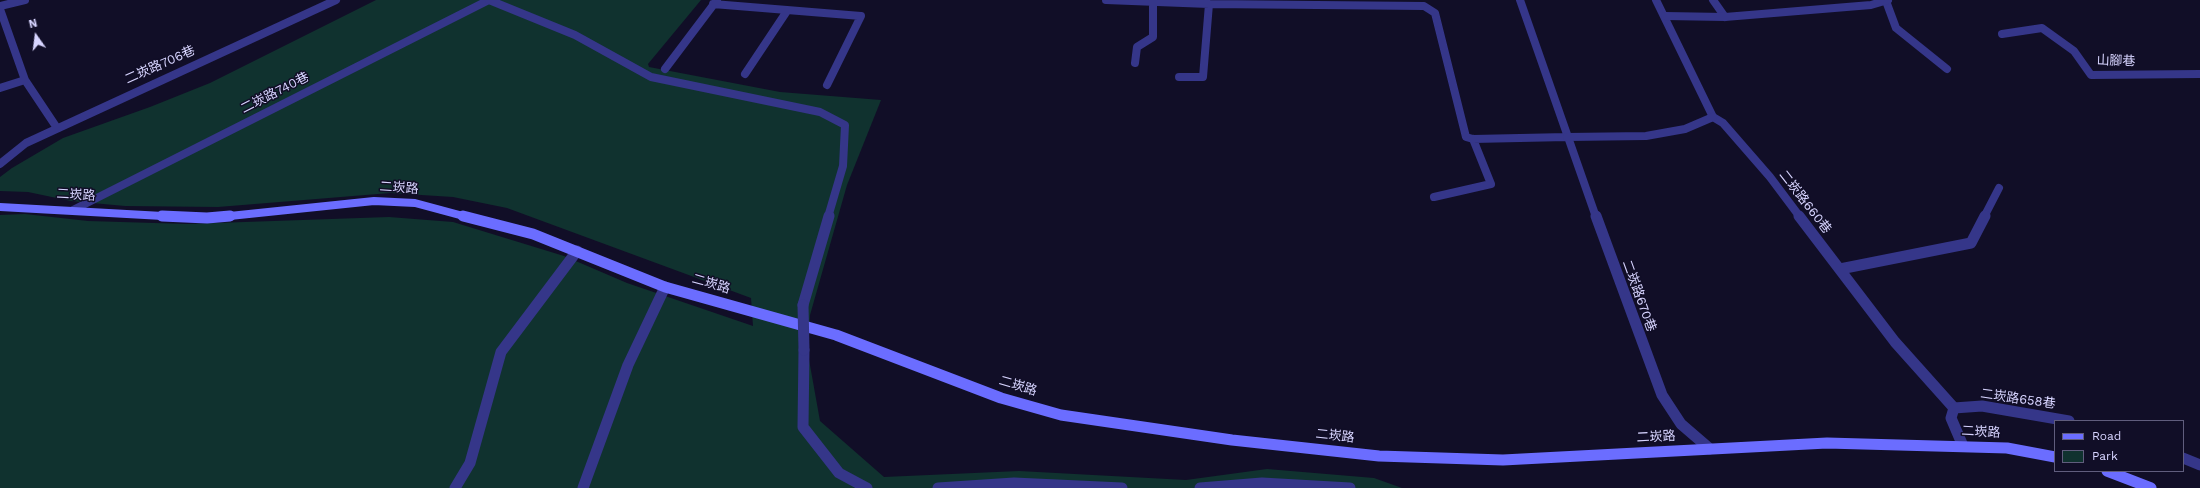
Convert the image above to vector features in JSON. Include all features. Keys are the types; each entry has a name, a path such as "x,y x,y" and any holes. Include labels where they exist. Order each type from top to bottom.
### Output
{"street":[{"path":"25,0 0,8 25,80 56,128"},
{"name":"二崁路706巷","path":"0,164 26,143 56,128 336,0"},
{"path":"489,0 575,34 651,77 820,112 845,125 843,166 803,305 803,427 839,473 867,488"},
{"name":"二崁路740巷","path":"73,210 489,0"},
{"path":"1106,0 1209,4 1424,6 1435,13 1466,137 1472,139 1646,136 1685,129 1713,117"},
{"name":"二崁路670巷","path":"1520,0 1567,137 1662,395 1681,424 1710,449"},
{"name":"二崁路660巷","path":"1656,0 1666,16 1713,117 1722,123 1770,177 1895,342 1954,408"},
{"path":"1713,0 1725,17"},
{"path":"1666,16 1725,17 1871,5 1887,1 1896,28 1947,70"},
{"path":"665,69 715,2 787,11 861,16 827,85"},
{"path":"1135,63 1137,47 1153,37 1153,2"},
{"path":"1179,77 1203,77 1209,4"},
{"path":"746,74 787,11"},
{"name":"山腳巷","path":"2002,34 2042,28 2074,51 2092,75 2200,74"},
{"path":"0,88 25,80"},
{"path":"1434,197 1491,184 1472,139"},
{"path":"1840,270 1971,244 1999,188"},
{"name":"二崁路","path":"0,207 207,218 374,201 415,203 533,234 665,287 836,335 1001,398 1069,416 1232,440 1379,456 1503,460 1827,443 2007,448 2054,457"},
{"path":"455,488 470,463 501,352 577,251"},
{"path":"583,488 628,365 665,287"},
{"name":"二崁路658巷","path":"1954,408 1982,406 2063,420"},
{"path":"1954,408 1951,418 1962,446"},
{"path":"2184,458 2200,465"},
{"path":"2110,472 2152,488"},
{"path":"938,488 1014,483 1122,488"},
{"path":"1200,488 1262,484 1350,488"}],"green space":[{"path":"376,0 701,0 648,64 649,67 780,92 881,100 847,185 810,315 808,354 820,421 884,477 1019,471 1186,480 1267,469 1374,478 1402,488 0,488 0,215 25,214 88,221 187,224 389,217 453,222 564,256 627,283 753,326 751,298 507,208 453,197 390,193 218,207 125,206 71,201 28,192 0,191 0,177 12,168 63,138 150,107 210,83"}]}
